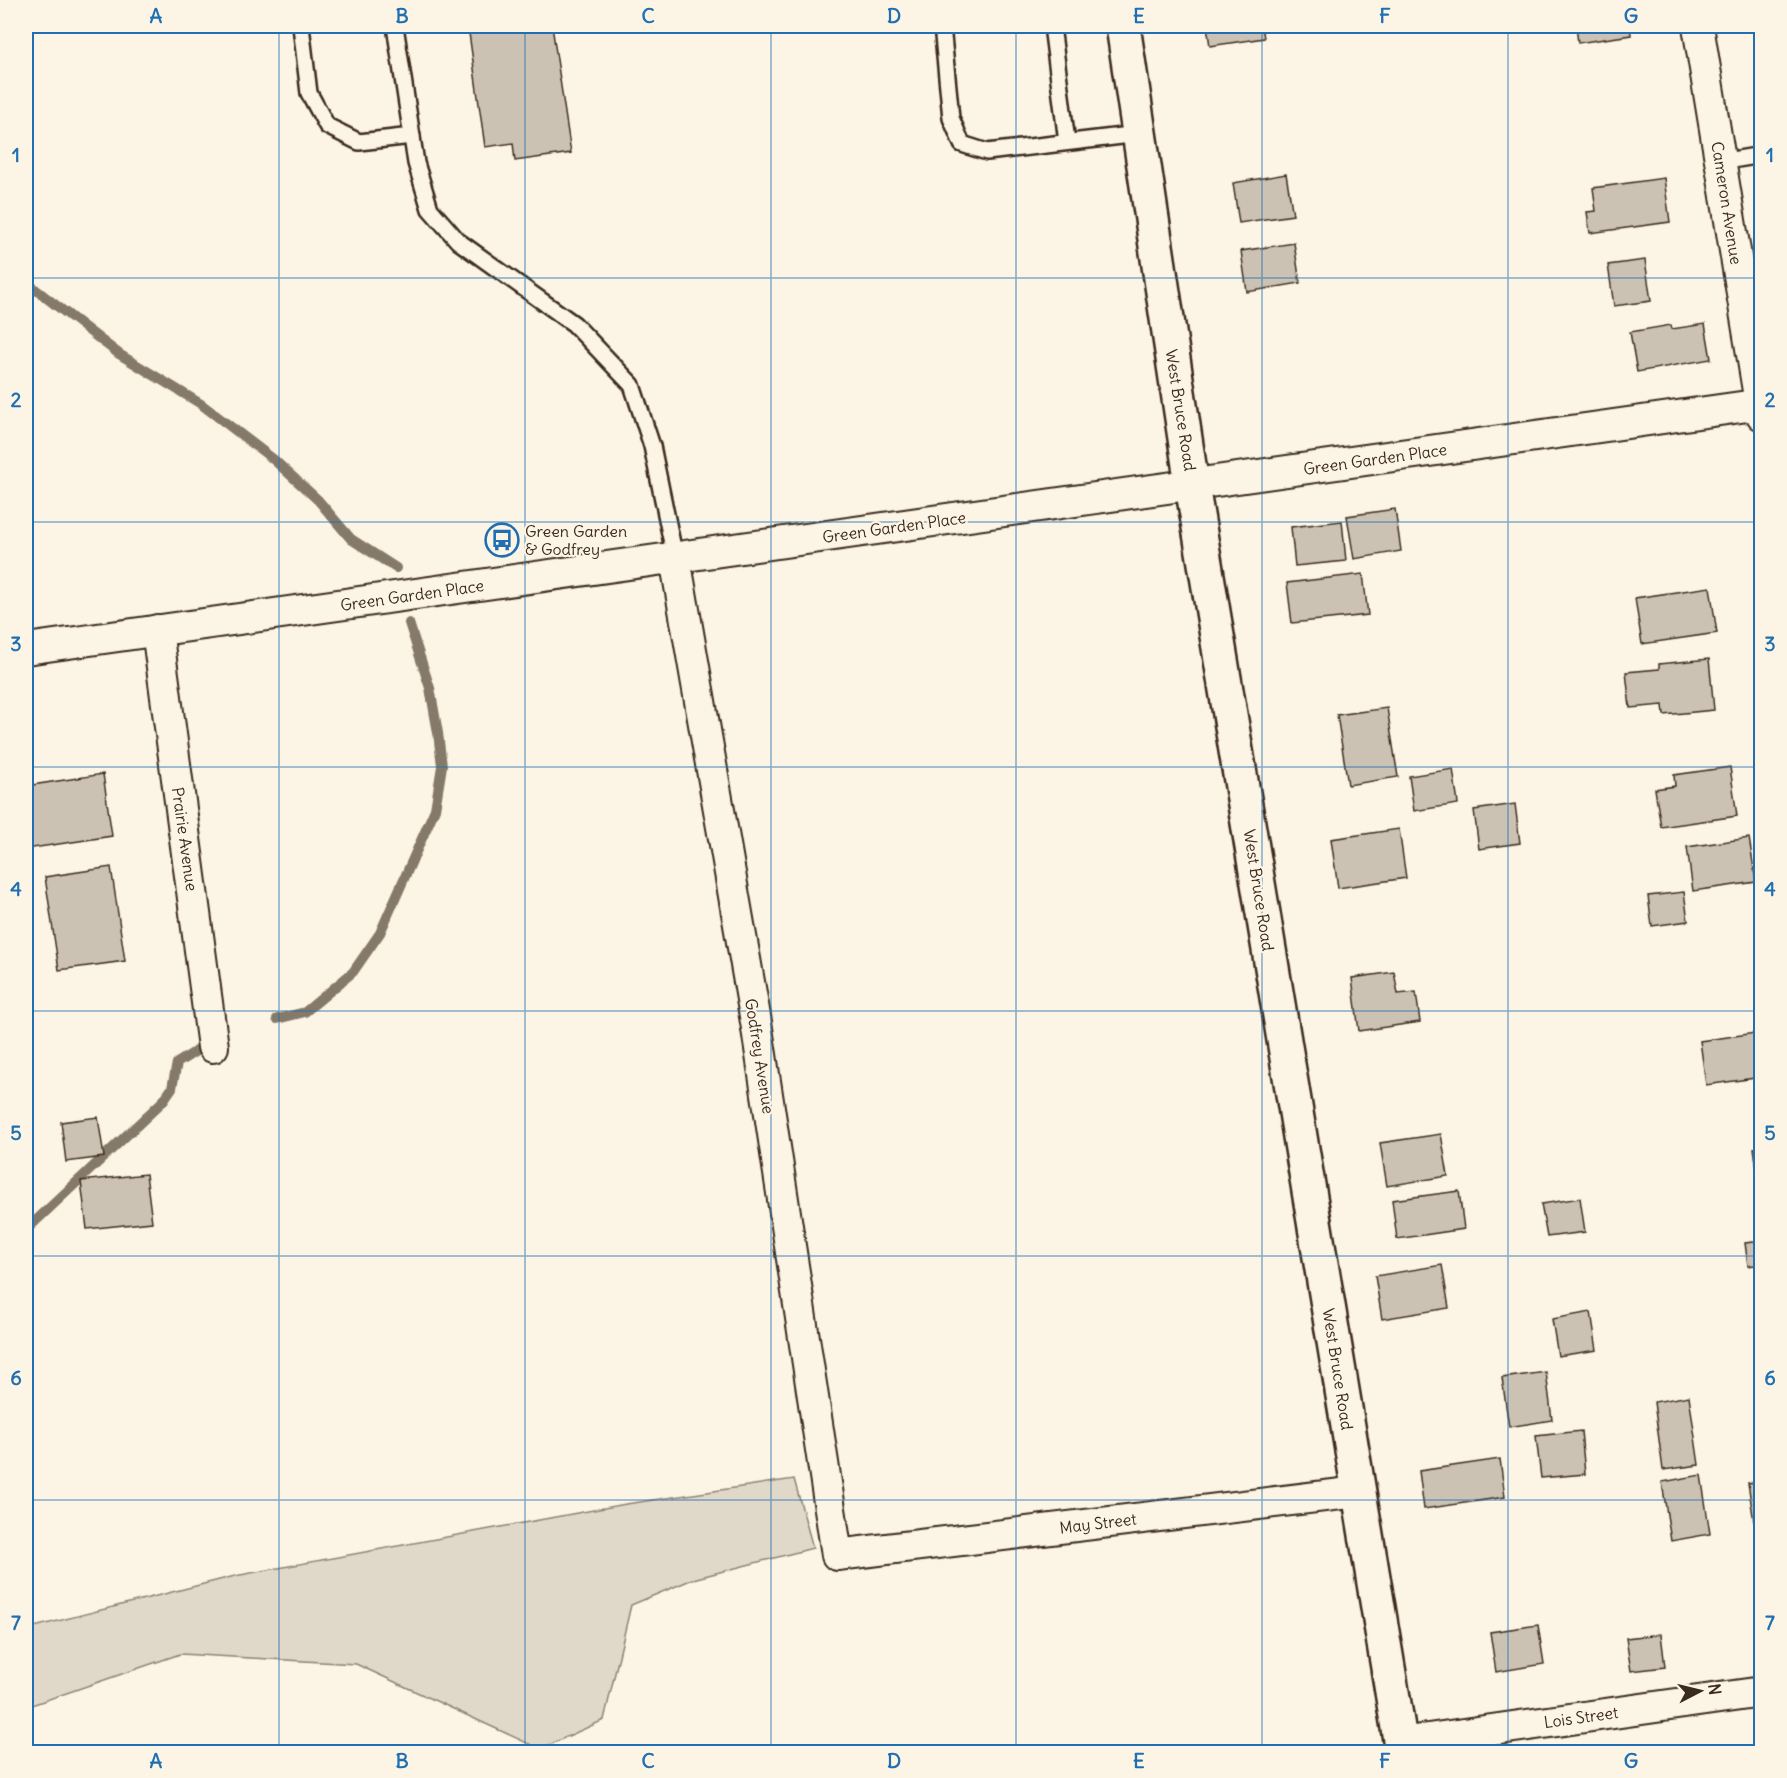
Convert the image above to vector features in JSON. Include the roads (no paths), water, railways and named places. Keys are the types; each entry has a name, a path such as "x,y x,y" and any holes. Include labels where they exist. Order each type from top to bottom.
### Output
{"street":[{"name":"West Bruce Road","path":"1123,26 1192,485 1401,1748"},
{"name":"Cameron Avenue","path":"1698,26 1761,408"},
{"name":"Green Garden Place","path":"26,649 1192,485 1761,408"},
{"name":"Godfrey Avenue","path":"675,558 756,1022 837,1555"},
{"name":"Prairie Avenue","path":"157,630 213,1047"},
{"name":"May Street","path":"837,1555 1359,1492"},
{"name":"Lois Street","path":"1401,1748 1761,1692"}],"lane":[{"path":"301,26 309,93 327,126 359,142 412,136"},
{"path":"395,26 419,175 430,209 458,241 574,324 633,385 652,446 675,558"},
{"path":"942,26 951,118 962,144 987,152 1139,134"},
{"path":"1052,26 1067,142"},
{"path":"1720,162 1761,155"}],"waterway":[{"path":"26,282 119,354 201,404 273,459 318,500 351,539 396,568"},
{"path":"277,1019 305,1012 353,972 380,933 435,809 442,766 438,733 430,688 409,623"},
{"path":"26,1230 163,1101 172,1088 177,1063 206,1045"}],"place":[{"name":"Green Garden & Godfrey","path":"502,540"}]}
